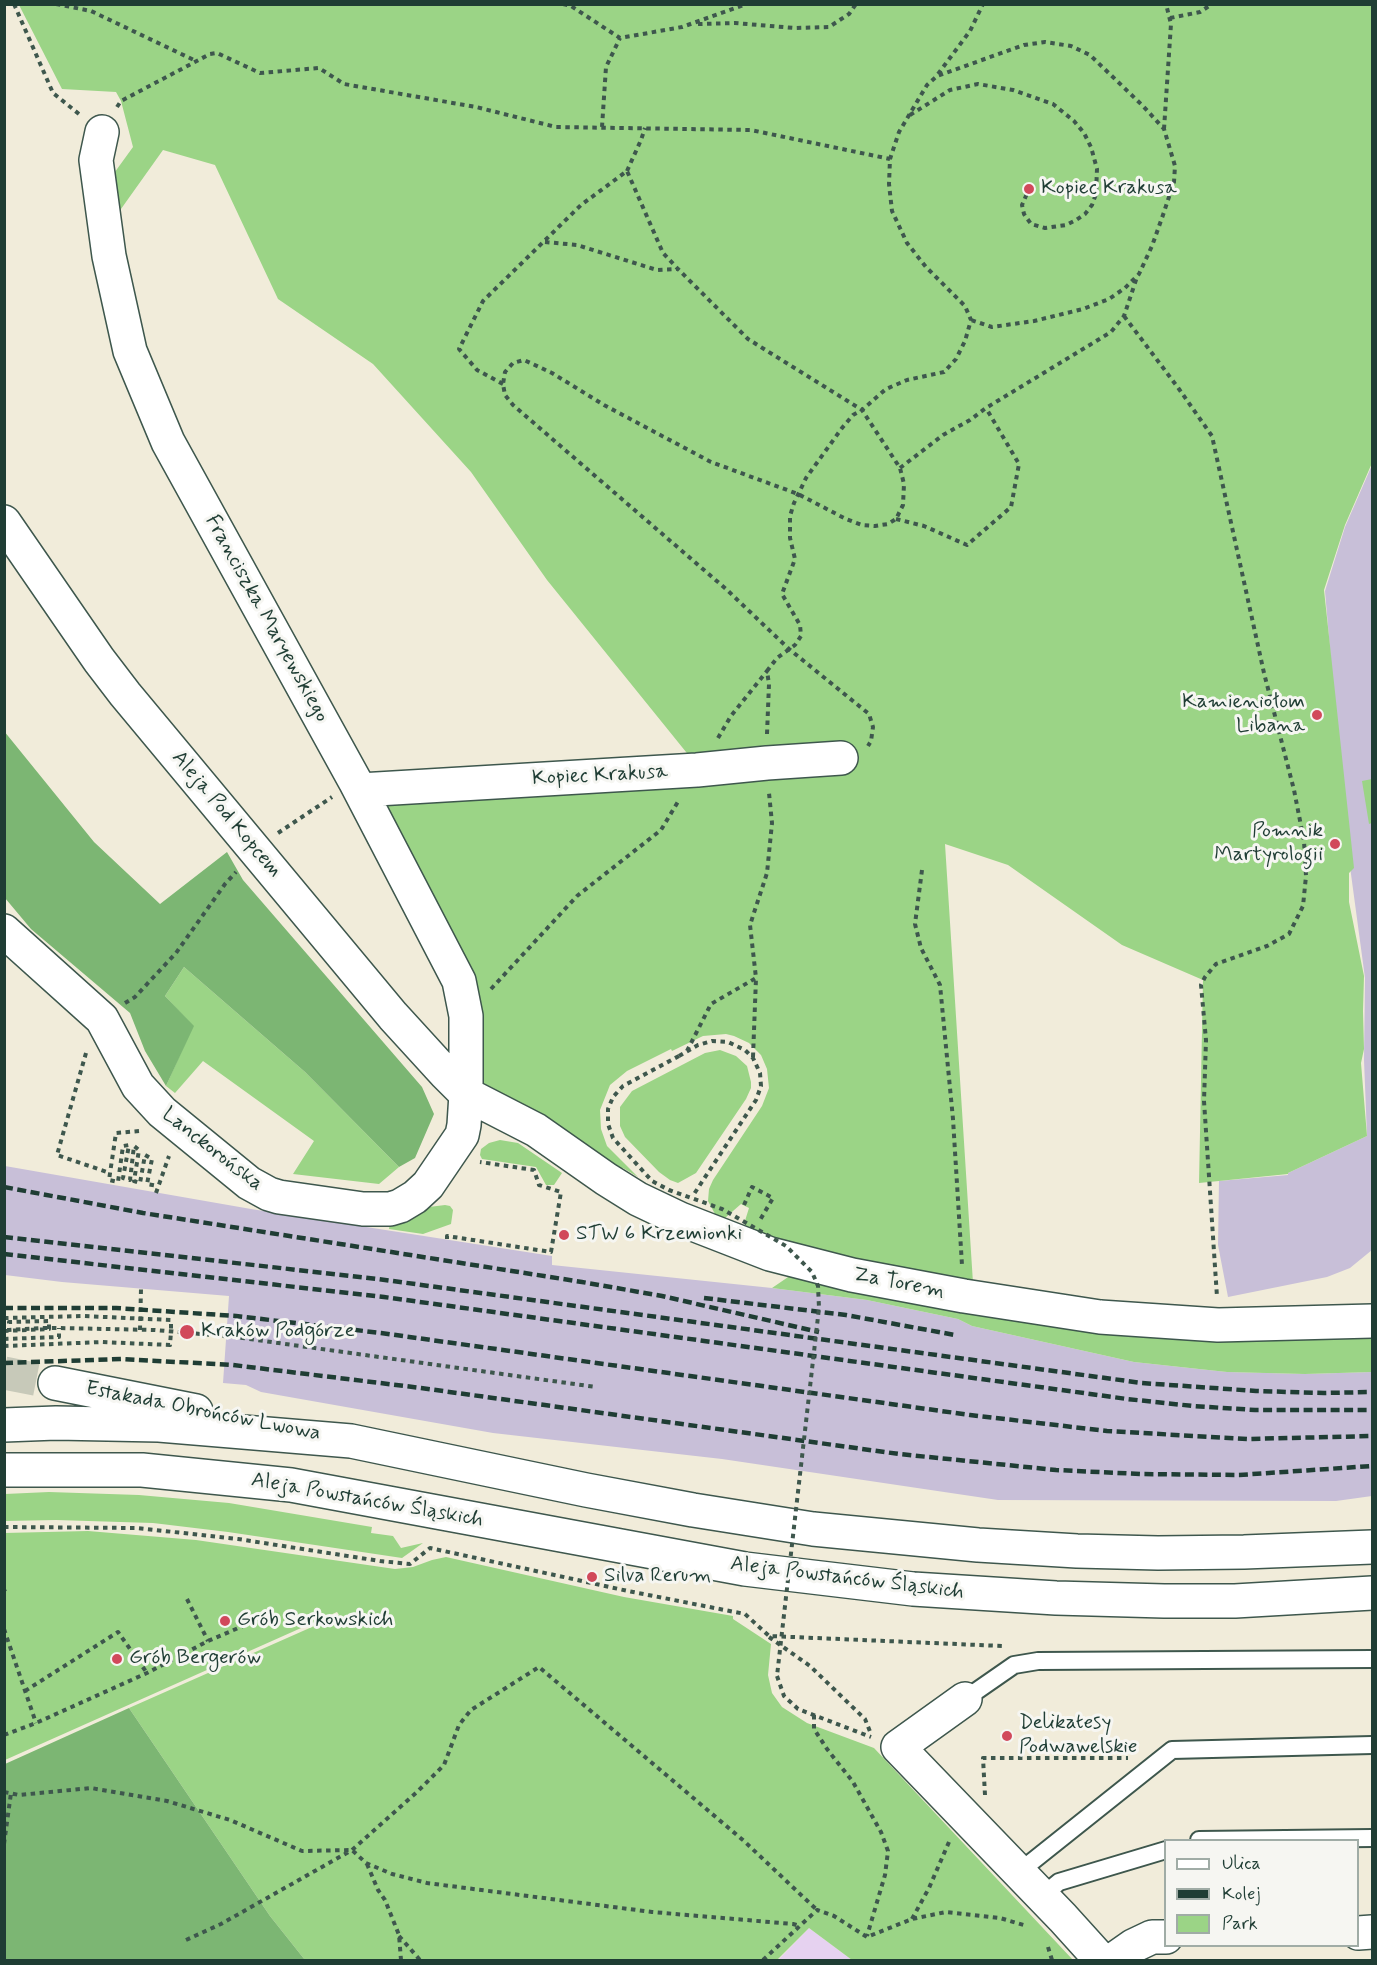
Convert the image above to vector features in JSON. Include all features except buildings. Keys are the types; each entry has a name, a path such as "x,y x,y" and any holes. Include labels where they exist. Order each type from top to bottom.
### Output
{"street":[{"name":"Franciszka Maryewskiego","path":"102,132 96,160 109,256 130,351 168,442 357,786 459,981 466,1016 466,1094"},
{"name":"Aleja Pod Kopcem","path":"4,522 125,694 393,1016 466,1094"},
{"name":"Kopiec Krakusa","path":"357,786 697,770 841,758"},
{"name":"Lanckorońska","path":"4,931 95,1031 162,1113 249,1183 279,1197 363,1209 390,1209 408,1203 428,1185 462,1135 466,1094"},
{"name":"Za Torem","path":"466,1094 518,1119 638,1199 680,1219 770,1254 852,1275 964,1296 1100,1317 1218,1325 1372,1321"},
{"name":"Estakada Obrońców Lwowa","path":"55,1383 351,1441"},
{"path":"4,1425 56,1423 159,1425 351,1441 693,1510 813,1529 978,1545 1077,1551 1245,1552 1372,1547"},
{"name":"Aleja Powstańców Śląskich","path":"4,1470 142,1470 291,1485 745,1569 913,1589 1046,1598 1164,1601 1235,1601 1372,1593"},
{"path":"965,1699 898,1747 1101,1960"},
{"path":"1113,1960 1152,1937 1164,1937"}],"lane":[{"path":"965,1699 1014,1665 1038,1661 1372,1659"},
{"path":"1019,1872 1172,1749 1372,1745"},
{"path":"1286,1839 1372,1838"},
{"path":"1042,1896 1059,1882 1164,1851"}],"path":[{"path":"14,4 53,93 69,106"},
{"path":"17,12 19,4"},
{"path":"56,4 90,11 196,61"},
{"path":"563,4 572,6 620,38 692,24 747,4"},
{"path":"692,24 735,23 794,28 829,27 849,14 856,4"},
{"path":"466,1016 577,896 661,830 731,716 777,658 795,645 801,636 800,625 782,594 795,559 790,538 790,516 806,478 842,428 853,415 886,389 944,372 961,350 970,320 965,306 926,267 907,243 892,211 889,184 890,159 899,132 907,118 927,85 937,76 970,31 983,4"},
{"path":"900,468 943,435 1111,332 1124,316 1174,182 1175,165 1164,129 1171,24 1166,4"},
{"path":"1170,18 1200,12 1212,4"},
{"path":"602,127 606,67 620,38"},
{"path":"937,76 1024,45 1046,42 1071,46 1098,62 1164,129"},
{"path":"102,132 121,101 196,61 217,53 260,73 319,68 344,84 476,107 556,127 751,130 890,159"},
{"path":"907,118 950,90 978,84 1013,90 1053,104 1074,121 1084,133 1091,147 1097,169 1096,194 1085,214 1066,225 1045,228 1031,224 1024,214 1022,205 1029,189"},
{"path":"503,384 477,370 459,349 483,301 581,205 627,171 645,128"},
{"path":"627,171 663,253 678,269 748,339 862,410 900,468 904,484 903,505 896,519 888,524 862,525 798,494 711,462 603,405 536,364 524,360 513,363 505,372 503,384 505,395 513,405 726,589 789,649 869,714 873,727 871,741 864,752 841,758"},
{"path":"544,242 577,245 657,270 678,269"},
{"path":"970,320 992,327 1034,321 1083,309 1109,299 1125,288 1138,274"},
{"path":"1124,316 1212,436 1264,673 1305,841 1306,876 1303,906 1289,934 1267,946 1216,964 1204,977 1202,986 1206,1040 1204,1101 1218,1325"},
{"path":"896,519 924,526 967,545 1011,507 1019,464 986,408"},
{"path":"753,1058 756,978 750,925 768,873 772,823 767,763 769,684 767,671"},
{"path":"274,837 357,786"},
{"path":"110,1173 57,1155 95,1031 135,997 176,953 225,884 240,868"},
{"path":"922,870 915,924 921,948 940,985 953,1119 964,1296"},
{"path":"687,1051 711,1004 756,978"},
{"path":"4,1527 137,1528 238,1539 410,1564 430,1548 745,1614 769,1636 810,1666 865,1719 872,1738 798,1708 784,1696 777,1676 818,1318 819,1286 812,1272 786,1246 722,1209 669,1190 652,1181 613,1138 608,1124 608,1109 613,1097 623,1086 687,1051 712,1041 728,1042 745,1050 753,1058 759,1073 760,1086 756,1100 702,1180 680,1219"},
{"path":"141,1131 116,1133 109,1180 118,1182 123,1146 129,1145 123,1178 130,1180 134,1146 139,1150 134,1181 140,1183 145,1155 152,1159 147,1184 158,1186"},
{"path":"156,1192 170,1155"},
{"path":"447,1239 447,1236 551,1252 561,1192 559,1188 539,1185 534,1170 480,1162 470,1158"},
{"path":"744,1205 752,1187 773,1198 765,1213"},
{"path":"140,1330 141,1289"},
{"path":"4,1318 83,1316 171,1320 170,1345 102,1342 4,1346"},
{"path":"4,1331 49,1329 49,1321 9,1322 9,1330 45,1328 52,1328 59,1328 155,1330 235,1337 596,1387"},
{"path":"4,1339 59,1336 59,1328"},
{"path":"188,1599 208,1641"},
{"path":"4,1735 147,1673 208,1641 250,1623 272,1617"},
{"path":"4,1629 36,1723"},
{"path":"25,1690 118,1632 147,1673"},
{"path":"769,1636 999,1647 1010,1645"},
{"path":"4,1655 13,1653"},
{"path":"186,1940 221,1924 352,1850 444,1765 459,1725 471,1710 539,1667 744,1841 817,1910 834,1916 867,1937"},
{"path":"814,1715 814,1729 853,1782 881,1832 888,1851 885,1875 867,1937"},
{"path":"984,1763 985,1790"},
{"path":"4,1792 19,1795 91,1788 167,1801 230,1820 302,1851 352,1850 366,1863 392,1874 427,1883 652,1912 800,1926"},
{"path":"4,1844 11,1793"},
{"path":"912,1919 929,1888 950,1838"},
{"path":"366,1863 385,1900 399,1935 401,1960"},
{"path":"763,1960 817,1910"},
{"path":"867,1937 912,1919 946,1912 1000,1918 1033,1928"},
{"path":"399,1935 420,1960"}],"shaded area":[{"path":"1372,465 1372,1250 1350,1268 1327,1277 1228,1297 1218,1245 1219,1181 1288,1175 1367,1136 1364,1060 1365,978 1346,837 1325,591 1345,527"},
{"path":"5,1166 251,1209 552,1256 552,1265 867,1300 958,1319 972,1326 1134,1362 1227,1372 1305,1374 1372,1372 1372,1496 1336,1501 998,1500 722,1459 493,1433 261,1392 246,1385 223,1383 229,1296 5,1275"},
{"path":"809,1928 852,1960 778,1960"}],"green space":[{"path":"19,5 1372,5 1372,463 1345,525 1324,590 1354,868 1349,873 1349,902 1364,976 1364,1049 1361,1063 1367,1136 1288,1174 1199,1183 1203,980 1122,945 1008,865 945,844 973,1283 897,1272 755,1234 744,1224 749,1208 741,1204 725,1218 715,1214 708,1201 709,1189 762,1106 769,1088 767,1069 761,1055 749,1043 734,1036 726,1034 703,1036 627,1071 610,1085 600,1110 601,1129 607,1146 638,1177 623,1168 616,1172 482,1086 379,801 703,773 547,580 471,472 373,364 278,299 215,165 163,150 116,216 112,176 133,147 121,101 116,92 62,89"},
{"path":"4,731 94,842 160,904 227,852 243,880 422,1087 434,1114 415,1158 399,1167 305,1072 184,967 165,996 194,1026 166,1086 145,1051 130,1013 31,929 5,898"},
{"path":"1372,779 1372,823 1369,824 1362,781"},
{"path":"184,967 305,1072 399,1167 379,1184 293,1174 314,1141 203,1061 175,1093 166,1086 193,1026 165,996"},
{"path":"720,1050 736,1056 747,1066 751,1088 696,1173 678,1183 659,1172 625,1137 620,1126 620,1107 632,1091 705,1053"},
{"path":"500,1140 518,1143 562,1173 554,1185 546,1185 536,1167 482,1159 481,1149 489,1143"},
{"path":"450,1206 453,1210 451,1224 423,1234 389,1229 390,1223 411,1218 429,1207"},
{"path":"794,1273 1372,1330 1372,1372 1305,1374 1227,1372 1134,1362 972,1326 958,1319 867,1300 772,1288"},
{"path":"49,1492 139,1495 229,1503 372,1527 371,1533 393,1536 401,1548 423,1543 402,1558 153,1523 5,1521 5,1494"},
{"path":"88,1531 196,1540 395,1569 413,1567 446,1557 624,1597 733,1616 733,1619 771,1644 768,1675 772,1693 782,1707 807,1723 874,1748 1073,1960 852,1960 809,1928 777,1960 305,1960 270,1916 129,1708 339,1615 337,1612 5,1760 4,1533"},
{"path":"129,1708 270,1916 305,1960 5,1960 5,1764"}],"tunnel":[{"path":"4,1373 55,1383"}],"railway":[{"path":"4,1187 143,1213 662,1296 819,1332"},
{"path":"4,1237 378,1279 1142,1383 1256,1391 1372,1392"},
{"path":"4,1254 384,1297 1127,1399 1255,1410 1372,1410"},
{"path":"704,1298 846,1315 955,1335"},
{"path":"4,1308 116,1308 236,1316 381,1333 970,1415 1107,1431 1247,1439 1372,1436"},
{"path":"4,1363 121,1359 233,1365 421,1388 899,1454 1056,1470 1239,1475 1372,1466"}],"place":[{"name":"Kopiec Krakusa","path":"1029,189"},
{"name":"Kamieniołom Libana","path":"1317,715"},
{"name":"Pomnik Martyrologii","path":"1335,844"},
{"name":"STW 6 Krzemionki","path":"564,1235"},
{"name":"Kraków Podgórze","path":"187,1332"},
{"name":"Silva Rerum","path":"592,1577"},
{"name":"Grób Serkowskich","path":"225,1621"},
{"name":"Grób Bergerów","path":"117,1659"},
{"name":"Delikatesy Podwawelskie","path":"1007,1736"}]}
